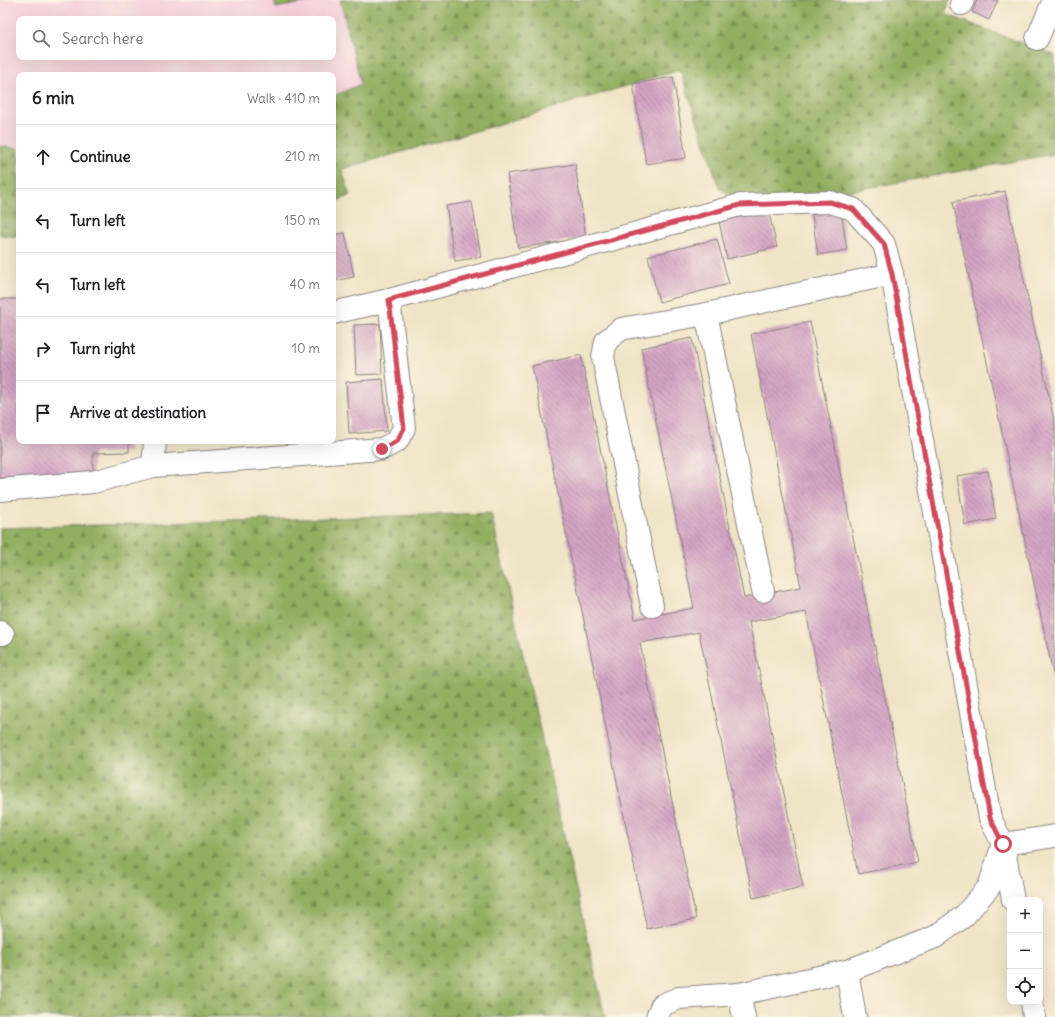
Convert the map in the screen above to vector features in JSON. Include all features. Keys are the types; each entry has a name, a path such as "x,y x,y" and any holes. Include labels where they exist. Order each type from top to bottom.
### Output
{"street":[{"path":"1037,39 1054,0"},
{"path":"336,312 389,300 740,205 830,202 853,209 884,244 892,274 990,818 1003,844 1012,897"},
{"path":"652,606 603,357 606,341 621,329 706,314 892,274"},
{"path":"0,490 93,482 153,466 382,449 397,441 404,428 389,300"},
{"path":"706,314 763,592"},
{"path":"153,466 155,444"},
{"path":"1003,844 1055,836"},
{"path":"657,1017 662,1005 679,998 739,994 847,971 935,937 964,916 989,887 1003,844"},
{"path":"847,971 855,1017"},
{"path":"739,994 744,1017"},
{"path":"1032,1005 1034,1017"}],"shaded area":[{"path":"0,0 274,0 276,8 321,0 340,0 361,84 336,95 336,72 16,72 16,149 0,146"}],"green space":[{"path":"274,0 321,0 276,8"},
{"path":"340,0 950,0 945,14 1055,55 1055,154 756,208 720,189 680,70 483,129 342,169 350,196 336,201 336,95 361,84"},
{"path":"0,146 16,149 16,237 0,235"},
{"path":"491,513 605,1017 0,1017 0,528"}],"building":[{"path":"977,0 998,0 989,20 972,12"},
{"path":"673,77 686,158 646,164 633,84"},
{"path":"575,164 586,238 518,248 507,174"},
{"path":"1005,191 1055,425 1054,678 953,202"},
{"path":"472,202 481,257 455,261 446,206"},
{"path":"767,205 777,247 727,259 718,217"},
{"path":"841,211 847,250 818,255 812,215"},
{"path":"345,233 354,277 336,280 336,234"},
{"path":"717,239 729,284 659,302 648,256"},
{"path":"0,299 16,299 16,444 129,444 129,452 93,453 93,476 0,478"},
{"path":"810,322 918,862 858,874 806,612 749,622 803,887 753,898 699,632 640,643 696,919 647,929 532,366 581,355 635,619 694,608 641,348 692,338 744,598 801,587 751,334"},
{"path":"380,324 382,374 356,375 354,325"},
{"path":"383,379 387,431 349,434 346,382"},
{"path":"988,471 996,519 965,525 957,476"}],"route":[{"path":"382,449 397,441 404,428 389,300 740,205 830,202 853,209 884,244 892,274 990,818 1003,844"}]}
